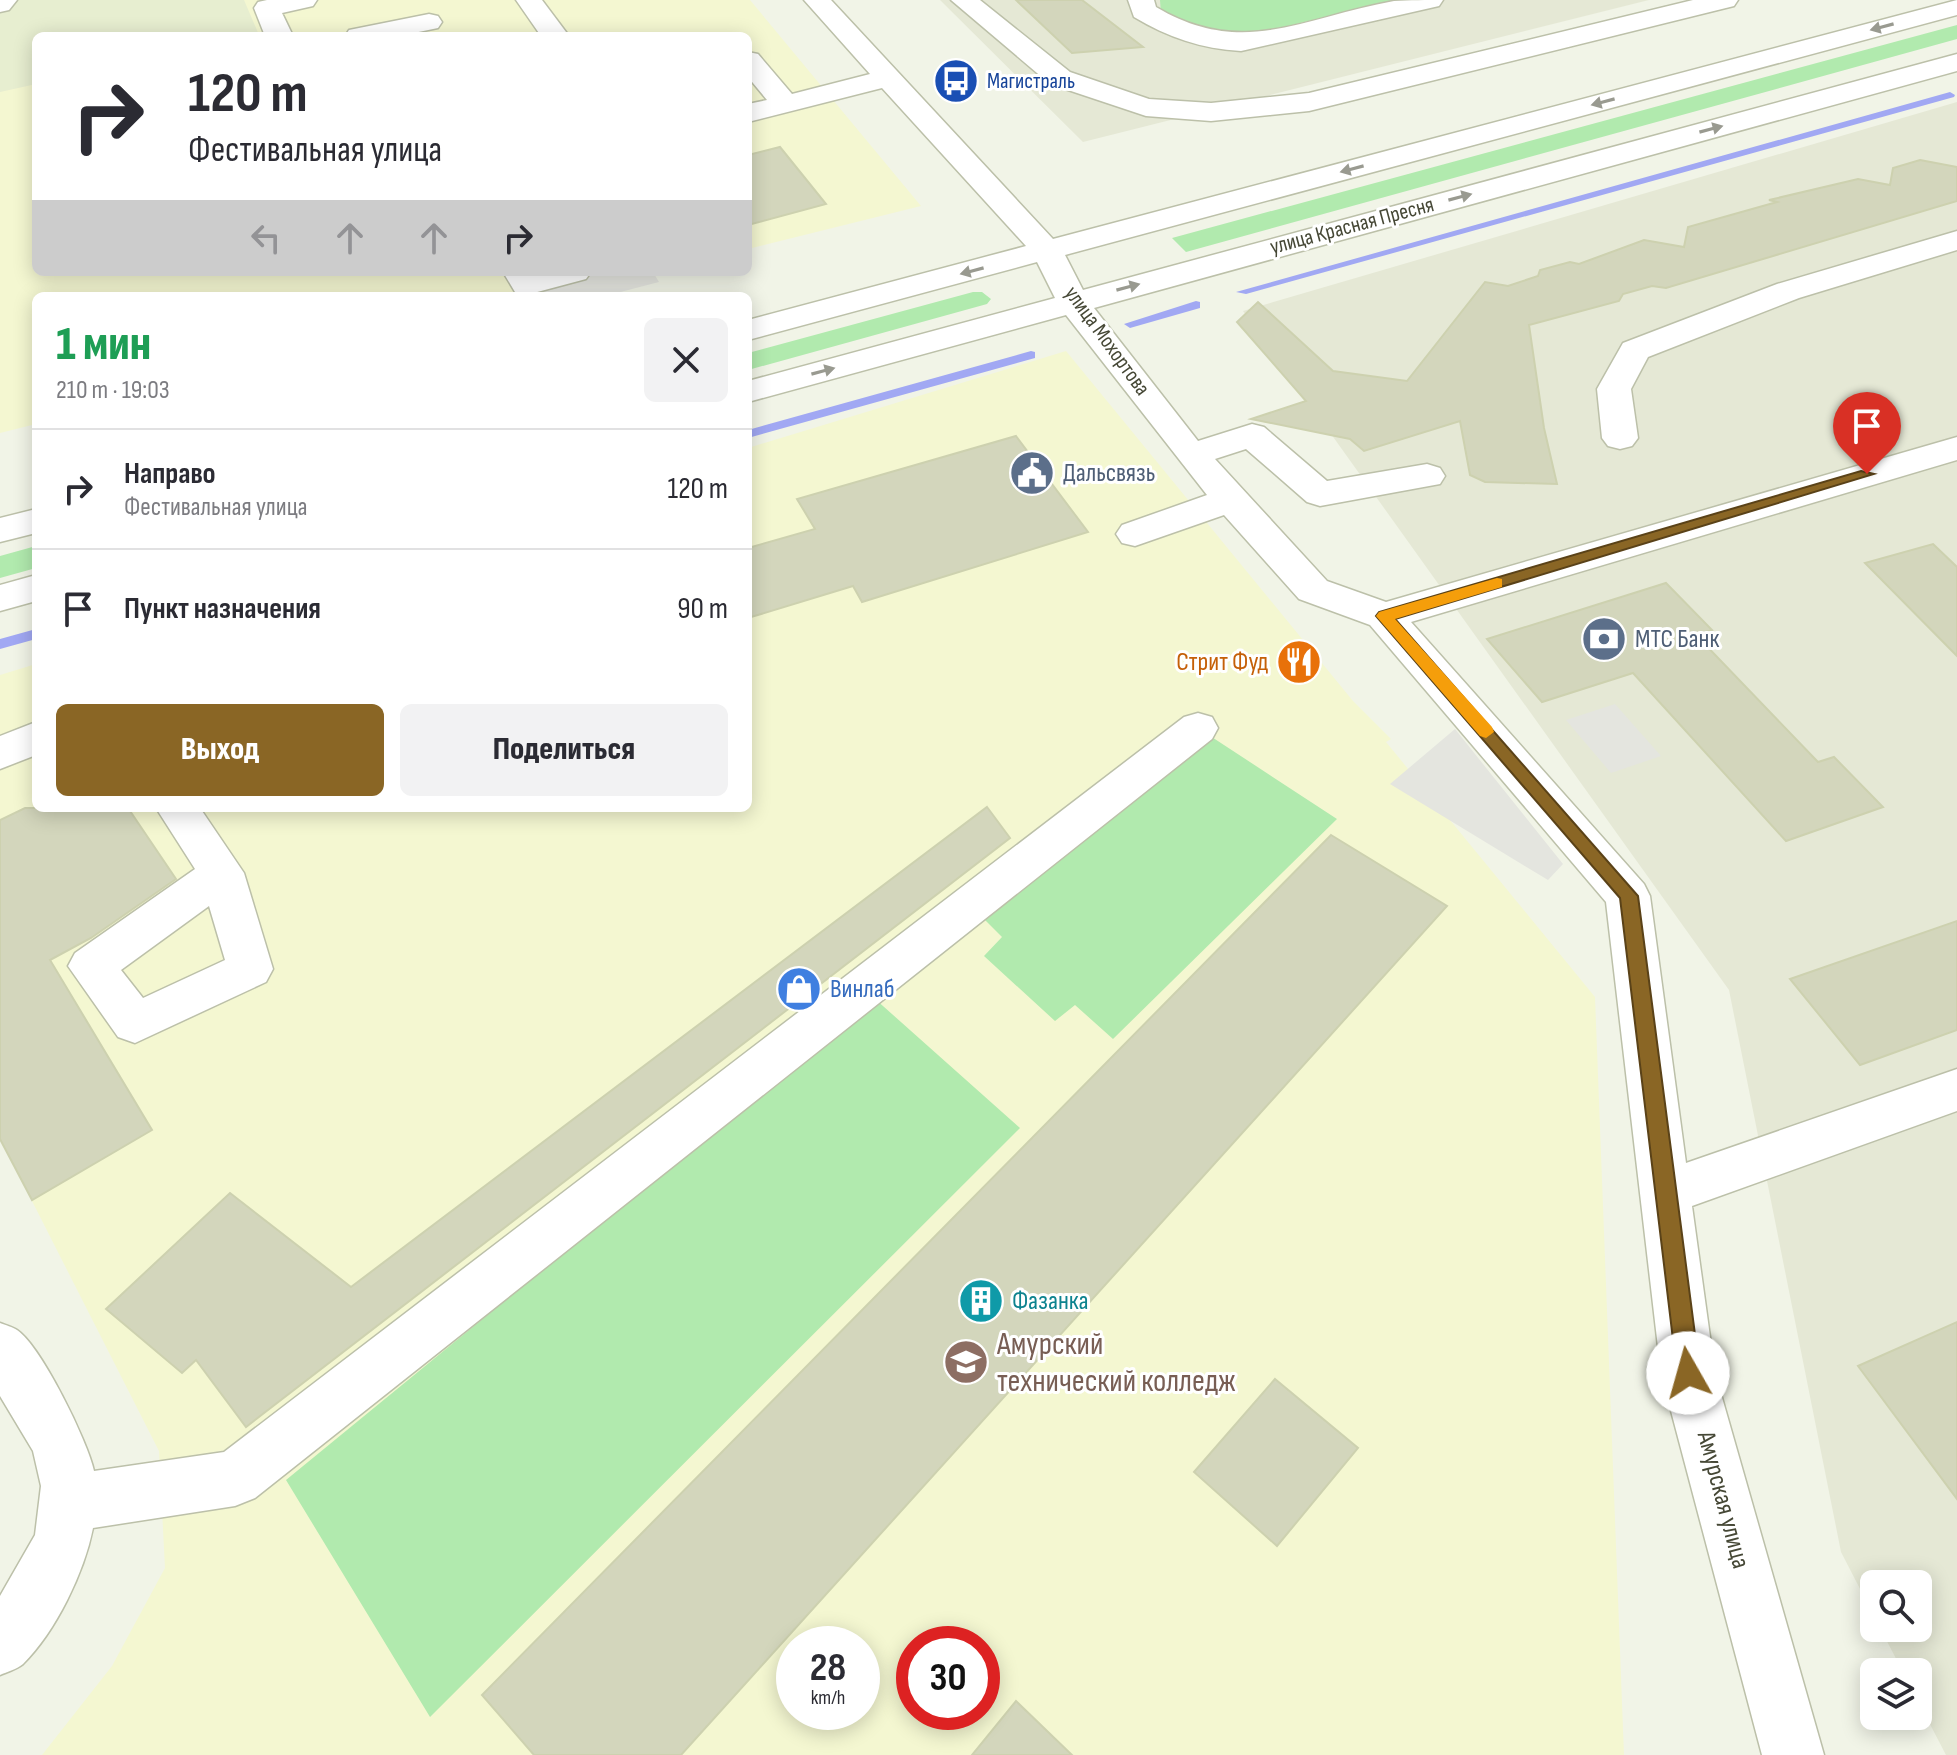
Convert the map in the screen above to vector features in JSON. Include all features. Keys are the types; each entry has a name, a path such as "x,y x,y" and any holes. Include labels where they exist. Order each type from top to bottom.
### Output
{"street":[{"path":"277,32 267,8 304,0"},
{"path":"529,0 552,32"},
{"name":"улица Мохортова","path":"817,0 1047,251 1073,302 1191,455 1313,590 1384,616"},
{"path":"964,0 1060,78 1146,107 1211,112 1309,102 1725,0"},
{"path":"1141,0 1143,11 1170,28 1229,45 1256,42 1430,0"},
{"path":"752,329 1957,7"},
{"path":"379,32 429,22"},
{"path":"752,65 786,104"},
{"name":"улица Красная Пресня","path":"752,391 1073,302 1950,70"},
{"path":"752,112 889,78"},
{"path":"1620,438 1614,389 1635,350 1788,291 1957,240"},
{"path":"521,276 526,285 560,276"},
{"path":"1191,455 1252,435 1320,494 1427,476"},
{"path":"1384,616 1957,448"},
{"path":"1135,534 1231,499"},
{"path":"0,530 32,522"},
{"path":"0,598 32,589"},
{"name":"Амурская улица","path":"1384,616 1628,896 1688,1373 1793,1755"},
{"path":"71,1503 235,1478 1198,728"},
{"path":"0,754 32,739"},
{"path":"180,812 222,873"},
{"path":"1666,1193 1957,1090"},
{"path":"0,1349 47,1422 65,1462 71,1503 52,1568 0,1645"}],"shaded area":[{"path":"0,0 750,0 921,206 752,248 752,32 32,32 32,276 637,276 571,292 32,292 32,425 0,433"},
{"path":"0,0 244,0 258,32 32,32 32,85 0,92"},
{"path":"940,0 1649,0 1083,142"},
{"path":"1957,102 1957,1755 1946,1755 1932,1728 1932,1658 1896,1658 1887,1642 1932,1642 1932,1570 1860,1570 1860,1589 1841,1552 1729,990 1243,311"},
{"path":"590,276 655,276 659,282 620,292 530,292"},
{"path":"1066,351 1353,701 1391,739 1386,742 1595,997 1624,1755 42,1755 112,1666 165,1568 159,1451 0,1138 0,675 32,665 32,812 752,812 752,447"},
{"path":"1615,704 1661,756 1611,773 1566,720"},
{"path":"1455,729 1563,864 1548,880 1390,784"}],"green space":[{"path":"1160,0 1394,0 1243,37 1200,30 1161,13"},
{"path":"1957,25 1957,39 1186,252 1172,238"},
{"path":"973,292 982,292 991,299 987,304 752,369 752,352"},
{"path":"32,547 32,569 0,578 0,556"},
{"path":"1198,728 1337,819 1113,1039 1075,1005 1055,1021 984,956 1002,937 978,913"},
{"path":"874,998 1020,1128 430,1717 286,1480"}],"building":[{"path":"1016,0 1082,0 1143,47 1072,53"},
{"path":"780,147 826,204 752,224 752,154"},
{"path":"1920,160 1957,167 1957,201 1666,288 1652,286 1623,294 1619,301 1529,325 1544,428 1557,484 1485,482 1470,475 1460,421 1364,451 1350,439 1251,419 1306,401 1237,322 1258,302 1333,371 1407,381 1485,282 1508,286 1538,276 1540,270 1570,262 1579,264 1644,240 1684,247 1688,227 1777,202 1769,200 1858,179 1890,185 1893,168"},
{"path":"1016,436 1088,532 862,602 853,586 752,617 752,547 815,529 797,499"},
{"path":"1933,544 1957,567 1957,656 1865,563"},
{"path":"1666,583 1712,630 1696,635 1818,762 1834,757 1883,807 1786,841 1633,673 1542,702 1487,639"},
{"path":"987,807 1010,838 246,1427 196,1360 182,1373 106,1309 230,1193 351,1287"},
{"path":"25,808 32,808 32,812 131,812 176,879 91,938 50,960 152,1130 32,1200 0,1139 0,820"},
{"name":"Фазанка","path":"1331,835 1447,906 797,1626 776,1626 776,1650 681,1755 534,1755 482,1695"},
{"path":"1957,921 1957,1030 1860,1065 1790,979"},
{"path":"1957,1322 1957,1499 1858,1366"},
{"path":"1275,1379 1358,1448 1277,1546 1194,1472"},
{"path":"1016,1701 1072,1755 972,1755 992,1730 1000,1730 1000,1721"}],"waterway":[{"path":"1242,292 1950,95"},
{"path":"1130,324 1196,305"},
{"path":"752,433 1031,355"},
{"path":"0,644 32,635"}],"slow traffic":[{"path":"1486,732 1384,616 1497,583"}],"place":[{"name":"Магистраль","path":"956,81"},
{"name":"Дальсвязь","path":"1032,473"},
{"name":"МТС Банк","path":"1604,639"},
{"name":"Стрит Фуд","path":"1299,662"},
{"name":"Винлаб","path":"799,989"},
{"name":"Фазанка","path":"981,1301"},
{"name":"Амурский технический колледж","path":"966,1362"}],"route":[{"path":"1688,1373 1628,896 1384,616 1867,474"}]}
